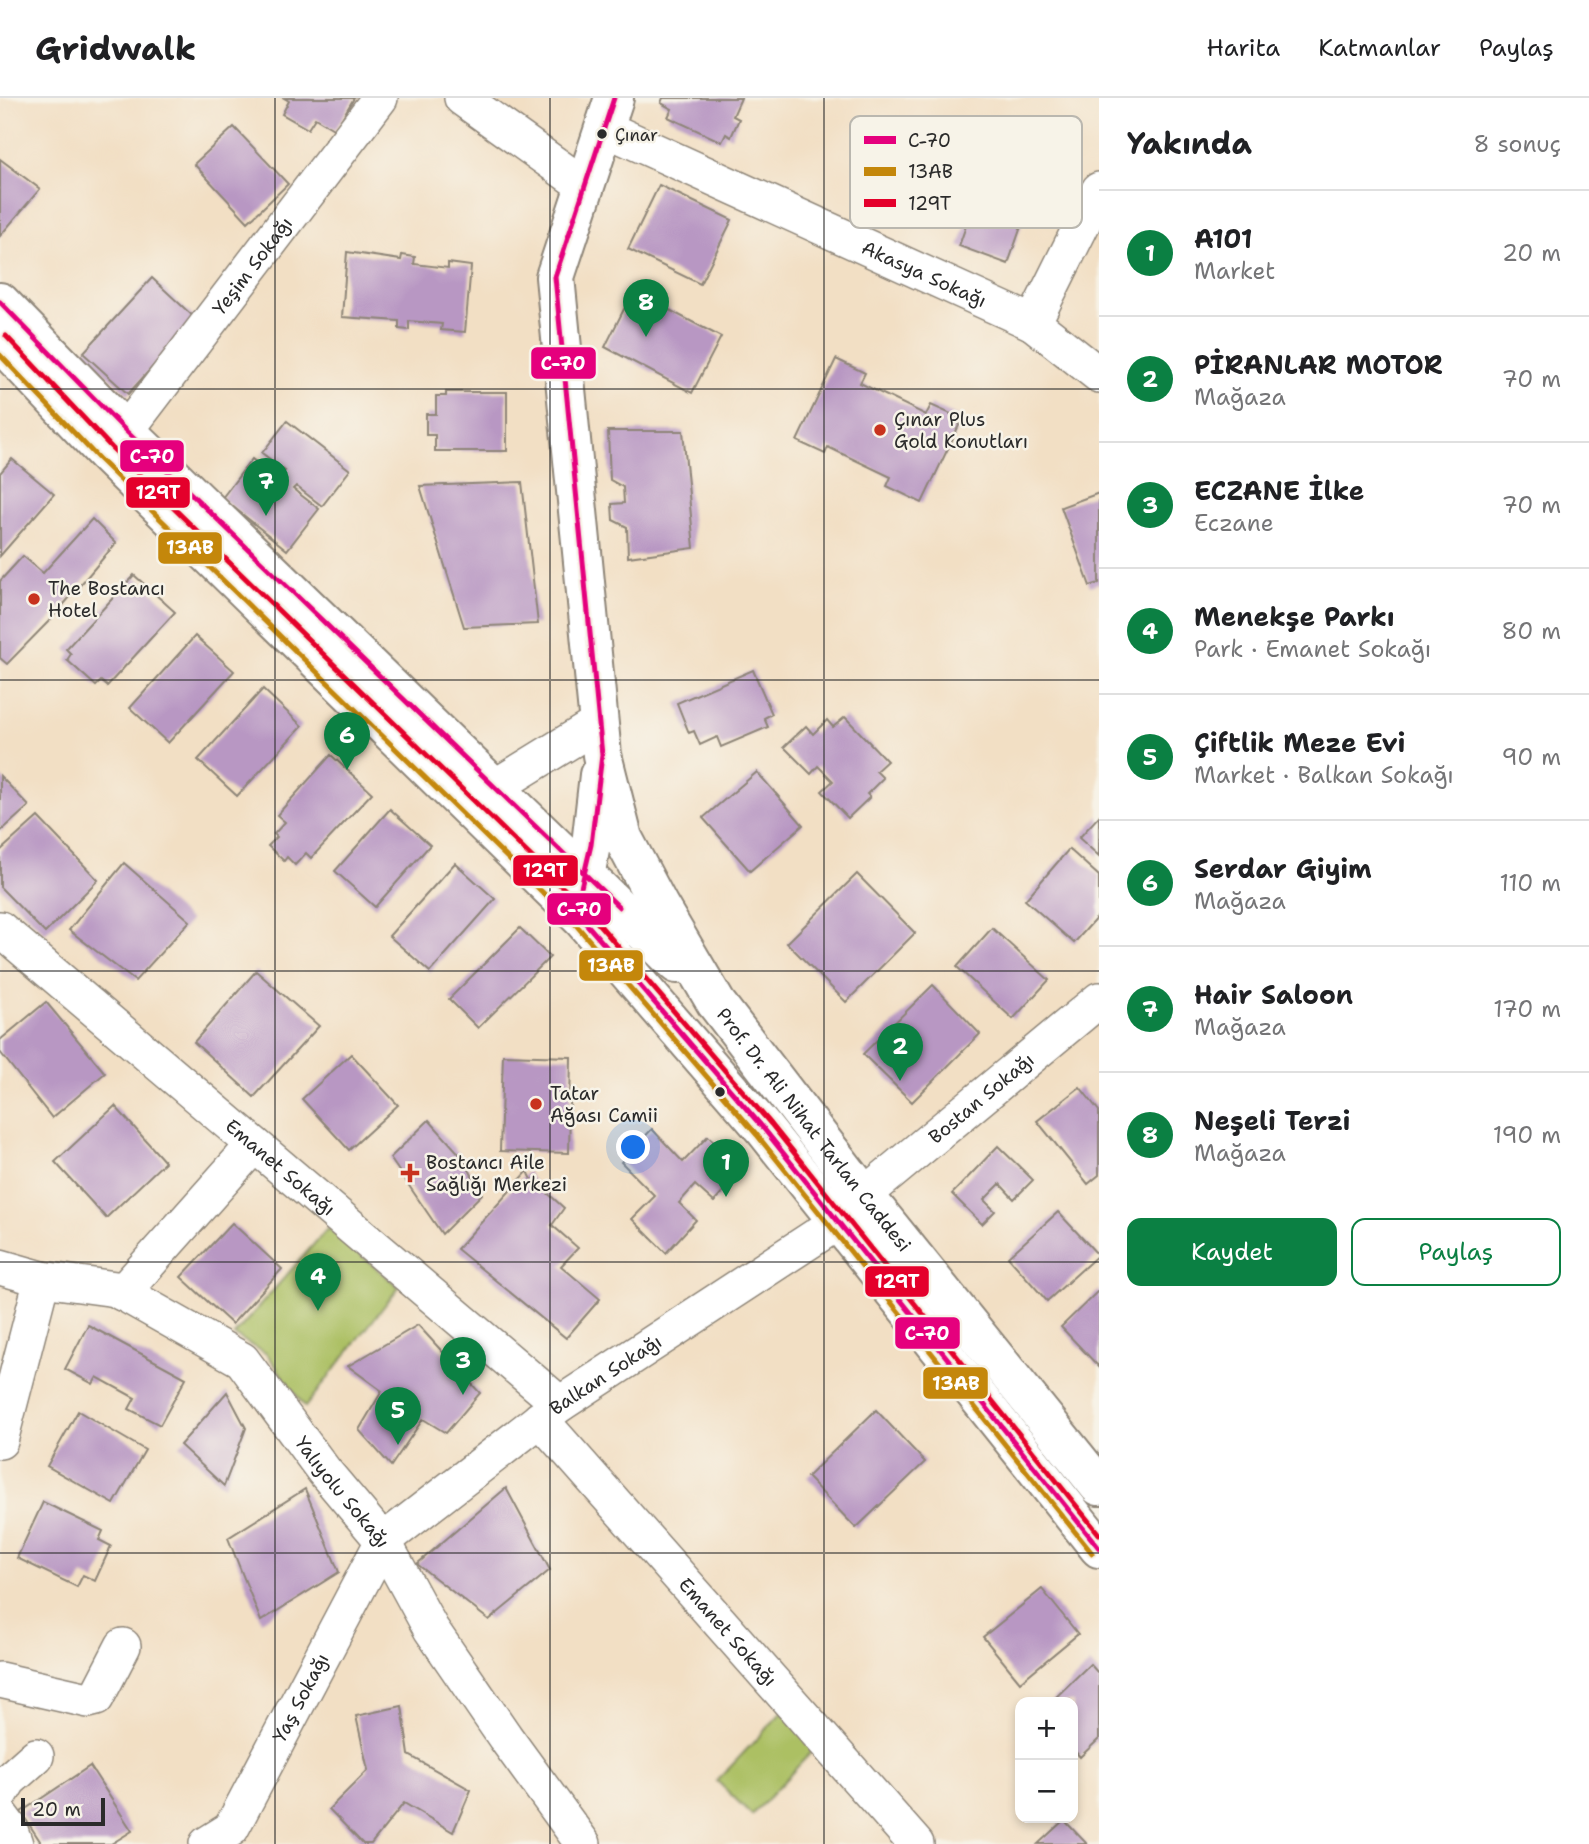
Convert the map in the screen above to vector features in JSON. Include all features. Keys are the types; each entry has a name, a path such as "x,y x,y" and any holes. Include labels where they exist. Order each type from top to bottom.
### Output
{"main road":[{"path":"609,113 555,277 600,739 624,838 642,877 716,1003"},
{"path":"0,302 126,431 716,1003"},
{"name":"Prof. Dr. Ali Nihat Tarlan Caddesi","path":"0,342 106,454 583,920 764,1129 1099,1548"},
{"path":"583,920 579,909 579,896 585,876 600,739"},
{"name":"Prof. Dr. Ali Nihat Tarlan Caddesi","path":"716,1003 864,1195 1099,1486"}],"street":[{"name":"Yeşim Sokağı","path":"126,431 380,98"},
{"path":"462,98 585,186"},
{"name":"Akasya Sokağı","path":"609,113 1033,323 1099,375"},
{"path":"1082,224 1099,190"},
{"path":"1033,323 1080,228"},
{"path":"495,787 600,739"},
{"name":"Emanet Sokağı","path":"0,929 254,1145 550,1412 916,1844"},
{"name":"Bostan Sokağı","path":"864,1195 1099,1000"},
{"path":"122,1293 254,1145"},
{"name":"Balkan Sokağı","path":"383,1541 550,1412 838,1222"},
{"name":"Yalıyolu Sokağı","path":"0,1267 42,1279 116,1289 242,1360 324,1471 383,1541 430,1629 583,1844"},
{"path":"0,1441 42,1279"},
{"name":"Yaş Sokağı","path":"207,1844 231,1829 383,1541"},
{"path":"0,1680 89,1700 96,1698 123,1646"},
{"path":"0,1795 9,1780 36,1756"},
{"path":"0,1815 9,1827 15,1844"}],"green space":[{"path":"328,1228 399,1287 305,1407 267,1354 234,1335"},
{"path":"782,1712 818,1745 752,1815 717,1781"}],"building":[{"path":"284,98 354,98 335,130 315,118 308,129 282,114 289,101"},
{"path":"663,98 741,98 733,116 739,119 731,137 726,134 722,142 668,117 672,109 661,103"},
{"path":"234,127 288,184 248,222 194,164"},
{"path":"0,159 40,189 0,236"},
{"path":"659,185 732,220 700,284 628,249"},
{"path":"965,228 1021,228 1008,264 959,246"},
{"path":"347,252 401,260 402,255 415,257 414,264 448,268 448,263 471,266 465,332 441,330 442,324 409,321 409,330 399,329 399,321 342,317"},
{"path":"152,278 196,319 128,394 83,353"},
{"path":"633,291 721,337 692,393 605,347"},
{"name":"Çınar Plus Gold Konutları","path":"836,359 865,373 860,383 926,415 931,405 962,419 922,503 887,486 891,477 828,447 825,454 797,441"},
{"path":"446,392 507,392 507,451 435,451 435,435 426,435 426,414 436,414 436,396 446,396"},
{"path":"287,421 350,470 322,506 296,486 293,489 319,509 287,550 222,498 252,459 278,480 285,471 262,453"},
{"path":"608,431 683,431 694,548 628,557 627,527 613,520 612,504 624,503 623,487 610,480"},
{"path":"12,459 54,494 0,556 0,473"},
{"path":"522,482 538,624 464,627 420,486"},
{"path":"1099,493 1099,583 1090,586 1061,507"},
{"name":"The Bostancı Hotel","path":"92,519 116,543 53,617 7,664 0,658 0,581 23,556 43,573"},
{"path":"134,575 175,612 107,686 101,681 96,686 67,660 71,654 66,649"},
{"path":"195,636 234,671 168,743 130,708"},
{"path":"753,670 772,714 764,718 768,727 721,747 717,737 700,745 694,731 689,733 677,703"},
{"path":"263,689 302,726 237,796 198,760"},
{"path":"845,717 887,761 876,771 883,778 867,794 870,797 848,818 822,791 833,781 818,766 811,774 784,747 806,726 813,734 827,720 833,727"},
{"path":"331,755 372,793 311,858 306,853 295,865 287,857 284,861 268,846 277,837 274,834 285,822 277,815"},
{"path":"757,772 803,825 750,871 703,818"},
{"path":"0,776 29,806 0,832"},
{"path":"390,809 430,845 375,907 335,871"},
{"path":"1099,816 1099,856 1079,838"},
{"path":"38,817 98,880 45,933 0,887 0,851"},
{"path":"1069,849 1099,876 1099,915 1074,943 1025,900"},
{"path":"124,863 190,921 135,981 69,930"},
{"path":"455,863 495,899 430,972 389,936"},
{"path":"857,874 915,933 846,1002 787,943"},
{"path":"520,928 550,957 478,1028 449,999"},
{"path":"992,928 1049,980 1013,1019 957,967"},
{"path":"256,971 319,1026 254,1097 194,1042"},
{"path":"933,985 980,1034 912,1102 863,1054"},
{"path":"46,1002 105,1073 52,1118 0,1052 0,1040"},
{"path":"351,1054 398,1105 349,1150 302,1099"},
{"name":"Tatar Ağası Camii","path":"503,1055 571,1057 569,1153 500,1151"},
{"path":"1080,1087 1099,1111 1099,1175 1088,1184 1037,1121"},
{"path":"115,1106 165,1162 106,1218 55,1162"},
{"path":"429,1120 463,1158 482,1194 442,1234 390,1158"},
{"path":"652,1129 683,1162 708,1136 744,1170 714,1202 695,1185 679,1203 696,1220 666,1253 632,1219 655,1196 621,1162"},
{"path":"998,1146 1033,1180 1014,1199 1000,1184 984,1200 995,1211 982,1224 952,1194"},
{"path":"528,1171 531,1178 564,1208 552,1225 578,1248 561,1266 600,1299 566,1338 457,1249"},
{"path":"1058,1212 1098,1255 1047,1301 1008,1257"},
{"path":"232,1223 282,1269 232,1324 181,1277"},
{"path":"1099,1290 1099,1367 1061,1327"},
{"path":"88,1325 186,1378 160,1425 129,1409 135,1398 97,1377 93,1384 65,1369"},
{"path":"418,1325 480,1393 446,1433 423,1419 391,1466 359,1430 382,1391 348,1366"},
{"path":"227,1392 246,1428 224,1486 180,1445"},
{"path":"876,1410 925,1462 856,1528 807,1477"},
{"path":"78,1411 145,1450 114,1504 47,1466"},
{"path":"506,1488 550,1570 489,1620 417,1564"},
{"path":"305,1489 339,1572 261,1621 228,1538"},
{"path":"43,1502 103,1531 99,1540 111,1546 95,1581 83,1575 77,1587 17,1558"},
{"path":"1042,1589 1078,1634 1020,1682 983,1637"},
{"path":"1090,1664 1099,1674 1099,1739 1080,1757 1078,1697 1056,1697"},
{"path":"402,1706 409,1755 471,1790 453,1832 404,1803 371,1844 363,1844 329,1809 368,1770 356,1716"},
{"path":"90,1766 132,1831 111,1844 42,1844 21,1812"},
{"path":"1061,1823 1067,1823 1087,1844 1038,1844"}],"transit line":[{"name":"C-70","path":"614,98 555,277 602,755 591,845 579,896 579,909 583,920 764,1129 1099,1548"},
{"name":"C-70","path":"0,302 126,431 619,907"},
{"name":"129T","path":"6,336 112,448 590,914 771,1124 1099,1534"},
{"name":"13AB","path":"0,355 100,460 577,926 757,1135 1092,1553"}],"place":[{"name":"Çınar","path":"602,134"},
{"name":"Neşeli Terzi","path":"646,337"},
{"name":"Çınar Plus Gold Konutları","path":"880,430"},
{"name":"Hair Saloon","path":"266,516"},
{"name":"The Bostancı Hotel","path":"34,599"},
{"name":"Serdar Giyim","path":"347,770"},
{"name":"PİRANLAR MOTOR","path":"900,1081"},
{"name":"Tatar Ağası Camii","path":"536,1104"},
{"name":"Bostancı Aile Sağlığı Merkezi","path":"410,1173"},
{"name":"A101","path":"726,1197"},
{"name":"Menekşe Parkı","path":"318,1311"},
{"name":"ECZANE İlke","path":"463,1395"},
{"name":"Çiftlik Meze Evi","path":"398,1445"}]}
